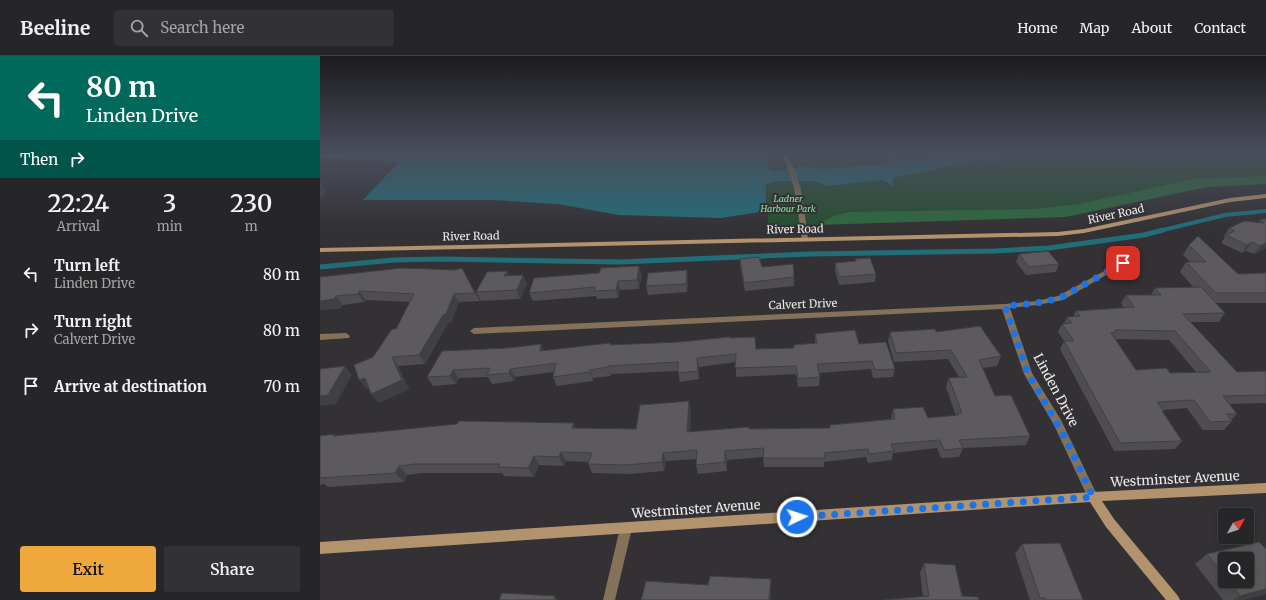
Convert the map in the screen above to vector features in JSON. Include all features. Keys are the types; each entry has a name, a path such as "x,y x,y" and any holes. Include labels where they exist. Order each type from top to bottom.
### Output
{"street":[{"path":"793,178 796,186 804,239"},
{"name":"River Road","path":"320,250 1031,235 1078,232 1230,200 1266,196"},
{"name":"Calvert Drive","path":"474,331 1005,306 1037,303 1060,298 1123,263"},
{"name":"Linden Drive","path":"1005,306 1028,374 1063,434 1093,497 1110,523 1174,600"},
{"path":"320,337 346,336"},
{"name":"Westminster Avenue","path":"320,548 1093,497 1266,488"},
{"path":"609,600 626,528"}],"green space":[{"name":"Ladner Harbour Park","path":"771,178 1266,178 1266,184 1207,187 1065,217 768,226 766,184"},
{"path":"1266,178 1266,184 1207,187 1065,217 816,225 836,215 850,212 1034,209 1079,204 1193,179"}],"water":[{"path":"383,178 893,178 893,186 883,180 827,186 815,181 778,181 766,184 766,211 721,218 619,215 558,204 493,200 363,200"}],"building":[{"path":"1261,219 1266,219 1266,243 1260,246 1252,242 1247,245 1226,235 1235,231 1229,228 1244,221 1264,223"},
{"path":"1198,236 1238,274 1266,273 1266,293 1216,293 1186,262 1206,262 1189,245"},
{"path":"1048,251 1059,264 1029,267 1019,254"},
{"path":"759,257 762,267 793,264 794,277 744,283 740,259"},
{"path":"870,258 876,274 839,277 835,263"},
{"path":"639,266 637,280 618,281 616,290 594,291 595,287 529,293 534,278 599,273 601,268"},
{"path":"402,268 455,270 462,268 475,293 454,294 446,314 443,315 419,355 392,357 402,380 371,394 365,378 359,380 354,365 373,357 392,329 396,329 414,294 359,291 358,294 336,296 334,299 320,301 320,277"},
{"path":"687,270 686,284 646,286 648,273"},
{"path":"507,271 504,276 523,275 517,290 476,292 487,272"},
{"path":"1201,287 1225,313 1183,314 1237,372 1266,371 1266,395 1223,396 1237,414 1226,414 1232,421 1210,422 1194,400 1157,402 1182,441 1120,443 1064,341 1074,341 1062,324 1072,323 1067,317 1080,316 1076,311 1134,307 1126,295 1161,295 1155,288","holes":["1114,330 1175,331 1211,372 1170,373 1166,368 1136,370 1111,333 1116,332"]},
{"path":"980,326 1001,356 979,360 995,396 1011,395 1030,436 959,440 963,448 944,450 940,440 891,444 894,451 869,454 868,449 824,453 825,458 763,458 764,448 725,451 725,462 696,465 697,450 663,453 662,462 625,465 588,464 592,453 561,452 559,457 534,456 528,468 498,467 500,464 415,464 399,466 395,473 320,478 320,436 457,424 459,421 574,423 572,428 636,429 640,405 689,401 687,432 749,427 749,429 830,428 830,425 895,419 893,409 923,407 928,418 958,415 958,413 962,413 949,378 967,377 951,350 896,353 890,332 935,329 936,332"},
{"path":"855,330 859,344 886,342 895,369 875,370 872,361 817,364 820,377 798,379 796,366 735,368 736,354 697,358 698,371 678,373 678,362 608,366 590,370 590,372 553,377 556,363 510,369 509,373 487,375 490,368 453,370 450,376 427,377 442,351 508,348 541,344 540,351 610,343 610,345 679,342 730,337 755,337 756,349 794,348 794,345 817,343 815,334"},
{"path":"345,366 328,395 320,396 320,369"},
{"path":"1259,542 1266,549 1266,589 1240,596 1234,588 1254,588 1254,552 1218,552 1218,568 1207,554"},
{"path":"1060,543 1083,600 1045,600 1045,598 1040,598 1022,544"},
{"path":"924,563 955,565 962,596 978,597 979,600 883,600 929,596"},
{"path":"710,576 771,579 769,600 641,600 646,581 708,585"},
{"path":"502,593 555,596 554,600 499,600"}],"waterway":[{"path":"1162,230 1225,215 1266,211"},
{"path":"320,267 394,260 440,259 620,262 810,254 995,251 1049,248 1144,235 1162,230"}],"route":[{"path":"797,517 1093,497 1058,423 1028,374 1005,306 1037,303 1060,298 1123,263"}]}
